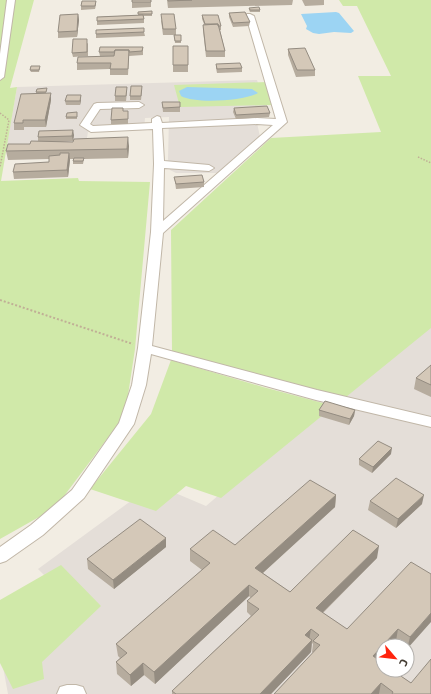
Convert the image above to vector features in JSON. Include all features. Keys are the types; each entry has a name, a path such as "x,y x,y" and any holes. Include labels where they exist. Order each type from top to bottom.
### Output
{"street":[{"path":"0,77 11,0"},
{"path":"250,16 282,122"},
{"path":"138,105 97,106 85,125 92,129 158,123 282,122"},
{"path":"157,232 282,122"},
{"path":"0,556 37,530 78,494 126,424 139,384 145,348 157,232 159,164 158,123"},
{"path":"159,164 209,168"},
{"path":"145,348 316,395 431,422"},
{"path":"67,694 76,694"}],"path":[{"path":"0,113 9,120 0,167"},
{"path":"418,157 431,163"},
{"path":"0,300 145,348"}],"shaded area":[{"path":"257,80 269,117 256,118 260,137 222,173 176,173 170,170 168,159 169,117 145,118 144,130 88,132 86,143 7,144 17,87"},
{"path":"431,324 431,694 8,694 1,656 68,599 38,569 154,484 206,506 332,398"}],"green space":[{"path":"0,0 34,0 10,88 17,87 1,181 78,178 79,181 150,182 135,349 125,415 55,508 0,539"},
{"path":"339,0 431,0 431,328 346,397 172,352 171,230 271,138 381,132 358,76 391,76 357,6 343,6"},
{"path":"267,82 273,105 180,107 174,85"},
{"path":"171,360 334,406 221,498 186,486 156,511 90,489 151,414"},
{"path":"61,565 101,606 42,662 44,679 13,689 0,663 0,600"}],"water":[{"path":"339,13 354,31 351,33 313,33 306,29 307,26 301,14"},
{"path":"187,87 252,89 258,93 231,100 208,101 181,96 179,91"}],"building":[{"path":"132,0 151,0 151,2 132,2"},
{"path":"168,0 192,0 168,1"},
{"path":"82,1 96,1 95,6 81,6"},
{"path":"259,7 260,10 250,10 249,8"},
{"path":"152,11 152,14 138,14 138,12"},
{"path":"245,12 250,22 233,23 229,13"},
{"path":"78,14 77,31 58,32 60,15"},
{"path":"161,14 174,14 176,29 163,29"},
{"path":"143,15 144,19 97,21 97,17"},
{"path":"202,15 218,15 221,26 218,26 218,24 205,24"},
{"path":"218,24 225,51 206,51 203,25"},
{"path":"144,28 144,32 96,34 96,30"},
{"path":"174,35 181,35 181,41 175,41"},
{"path":"73,39 87,39 87,52 72,53"},
{"path":"173,46 188,46 188,65 173,65"},
{"path":"100,47 143,47 142,51 129,52 129,50 115,50 114,52 99,52"},
{"path":"305,48 315,70 297,70 288,49"},
{"path":"115,50 129,50 128,69 110,69 111,63 77,63 78,57 114,56"},
{"path":"240,63 242,68 217,69 216,64"},
{"path":"31,66 40,66 39,70 30,70"},
{"path":"131,86 142,86 141,96 130,96"},
{"path":"116,87 127,87 126,96 115,96"},
{"path":"47,88 46,92 36,92 37,89"},
{"path":"51,93 45,120 23,120 23,123 14,123 21,94"},
{"path":"67,95 81,95 80,101 65,101"},
{"path":"162,102 180,102 180,107 163,108"},
{"path":"267,106 270,113 236,115 234,108"},
{"path":"112,108 123,108 123,111 128,111 128,119 111,120"},
{"path":"77,112 77,117 66,117 67,113"},
{"path":"73,130 72,136 38,137 39,131"},
{"path":"128,137 127,149 6,151 8,144 30,144 31,141 73,142 74,139"},
{"path":"60,153 69,153 67,170 13,172 15,164 49,162 49,156 60,155"},
{"path":"74,158 84,158 83,161 73,161"},
{"path":"202,175 204,182 176,184 174,177"},
{"path":"431,365 431,385 416,378"},
{"path":"325,401 355,410 350,419 319,410"},
{"path":"378,441 392,448 373,467 359,459"},
{"path":"396,478 424,495 398,519 370,501"},
{"path":"310,480 336,495 255,568 290,592 353,530 379,546 316,608 347,629 411,562 431,574 431,613 410,637 398,629 390,638 375,638 375,654 373,656 375,657 375,678 404,678 411,683 431,659 431,694 392,694 393,692 381,683 371,694 274,694 320,645 313,641 319,635 311,629 305,635 312,640 260,694 176,694 172,691 259,609 247,601 258,591 249,585 154,672 143,663 130,675 116,662 127,653 116,644 210,563 190,549 213,530 235,545"},
{"path":"140,519 166,538 113,580 87,559"}]}
